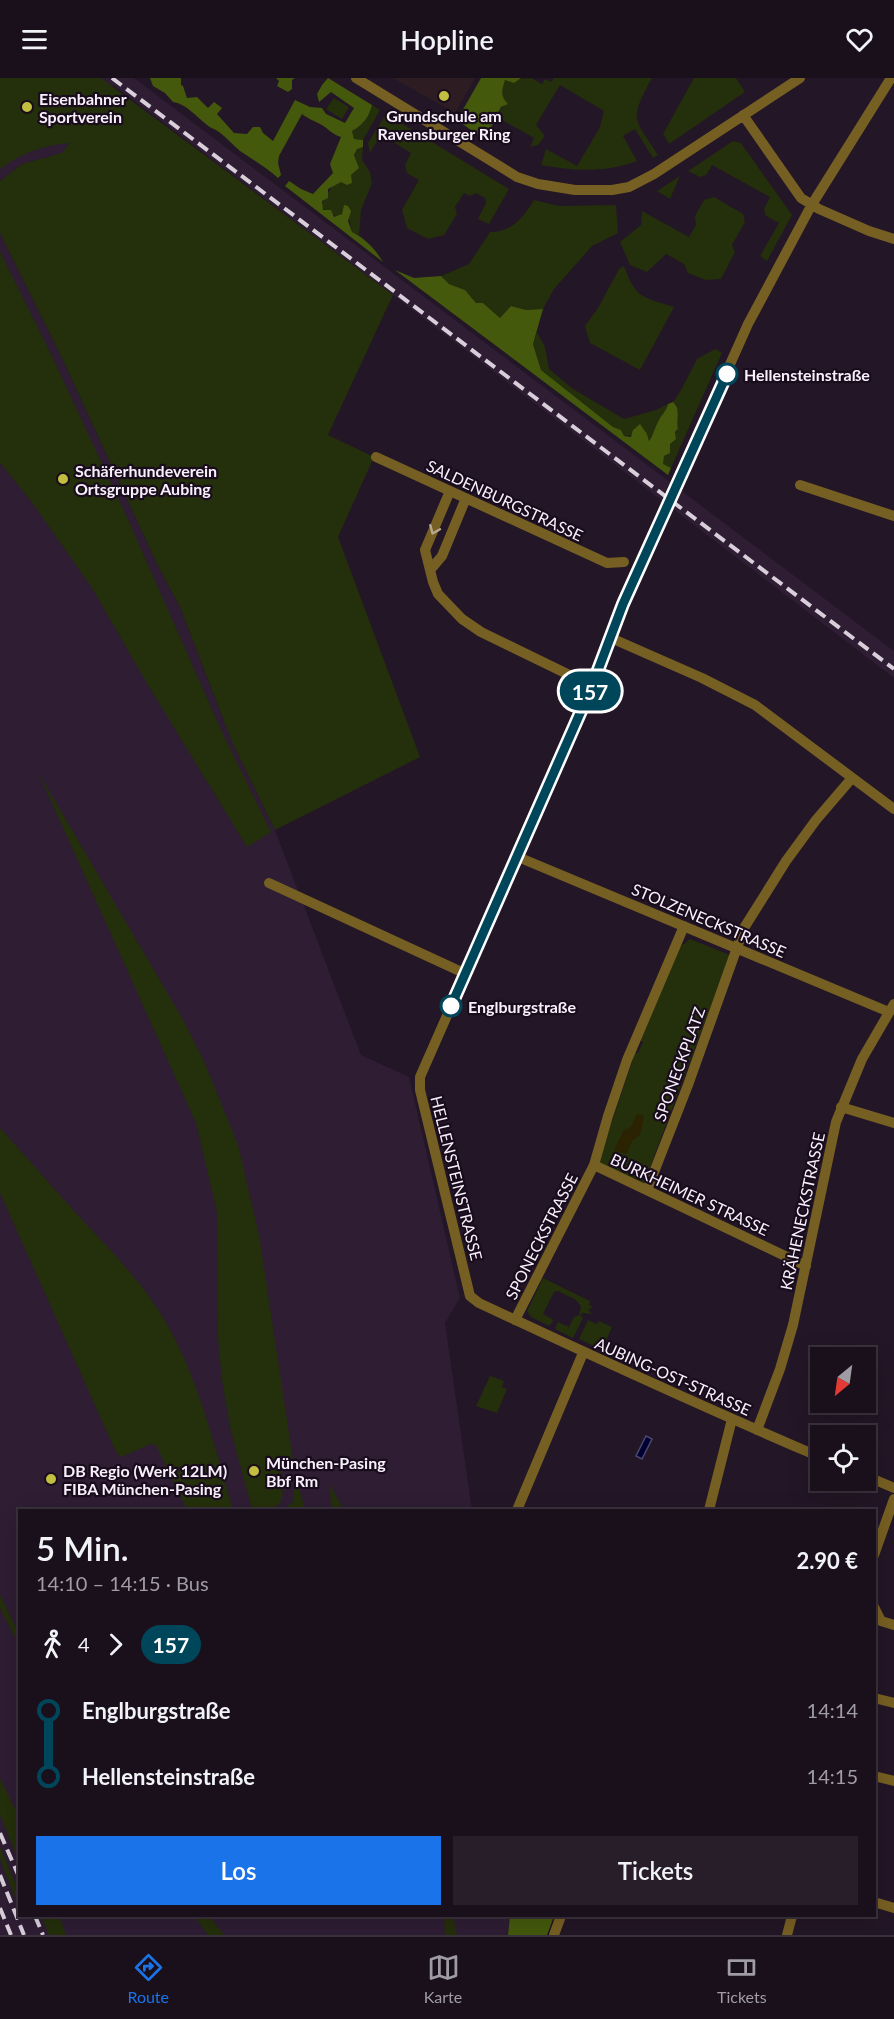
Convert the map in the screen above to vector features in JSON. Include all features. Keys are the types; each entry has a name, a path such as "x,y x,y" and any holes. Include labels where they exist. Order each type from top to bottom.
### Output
{"street":[{"path":"356,78 509,172 552,188 597,191 629,187 667,166 800,78"},
{"name":"HELLENSTEINSTRASSE","path":"515,1320 478,1303 470,1296 420,1090 420,1077 592,686 623,604 748,324 811,206 891,78"},
{"path":"743,115 801,198 811,206 869,231 894,239"},
{"name":"SALDENBURGSTRASSE","path":"376,457 607,563 624,562"},
{"path":"800,485 894,516"},
{"path":"450,491 425,550 431,569 432,582 438,594 462,619 503,644 592,686"},
{"path":"431,569 442,556 466,498"},
{"path":"611,638 702,678 755,705 894,809"},
{"name":"SPONECKPLATZ","path":"647,1190 688,1085 744,928 786,861 816,820 852,778"},
{"name":"STOLZENECKSTRASSE","path":"518,857 737,948 892,1008"},
{"path":"269,883 466,974"},
{"path":"594,1165 627,1060 684,926"},
{"name":"KRÄHENECKSTRASSE","path":"757,1431 783,1358 806,1266 830,1144 842,1107 862,1059 892,1008"},
{"path":"842,1107 894,1123"},
{"name":"BURKHEIMER STRASSE","path":"594,1165 806,1266"},
{"name":"SPONECKSTRASSE","path":"515,1320 594,1165"},
{"name":"AUBING-OST-STRASSE","path":"515,1320 583,1353 810,1453"},
{"path":"517,1509 583,1353"},
{"path":"710,1509 732,1419"},
{"path":"876,1480 894,1488"},
{"path":"876,1549 894,1499"},
{"path":"878,1620 894,1625"},
{"path":"876,1698 894,1703"},
{"path":"876,1776 894,1781"},
{"path":"876,1903 894,1908"},
{"path":"554,1935 561,1917"},
{"path":"787,1935 792,1917"}],"shaded area":[{"path":"0,78 134,78 894,651 894,678 393,295 113,85 63,153 22,164 0,181"},
{"name":"Grundschule am Ravensburger Ring","path":"393,78 475,78 455,113"},
{"path":"0,233 62,358 158,566 180,607 232,742 275,830 361,1055 409,1077 460,1298 445,1323 472,1509 18,1509 18,1917 510,1917 508,1935 0,1935"},
{"path":"646,1436 652,1439 642,1459 636,1456"}],"green space":[{"path":"0,78 101,78 393,295 328,435 374,457 338,537 420,757 275,830 232,742 180,607 158,566 62,358 0,233 0,181 22,164 62,153 70,143 33,151 16,158 0,169"},
{"path":"150,78 181,78 181,85 187,98 197,97 208,108 214,102 222,108 217,114 234,133 247,134 253,127 260,127 263,133 273,141 295,100 310,107 322,108 326,114 345,123 354,108 331,92 319,102 317,94 328,78 372,105 365,120 352,131 354,139 363,140 363,147 357,149 354,155 359,168 351,175 352,183 347,185 341,182 328,189 328,198 322,201 323,210 331,210 334,217 342,214 344,205 348,206 351,211 348,221 352,232 370,245 383,262 285,186 289,181 313,194 333,173 330,164 341,137 302,114 279,156 281,175 278,178 240,151 222,134 186,108 173,102 165,93 153,86"},
{"path":"276,78 295,78 292,80 292,89 288,92 277,86 279,81"},
{"path":"481,78 521,78 514,83 505,80 502,93 508,104 501,107 485,140 457,120"},
{"path":"531,78 542,84 545,79 551,82 554,78 652,78 637,111 637,118 643,133 658,155 653,158 635,129 623,136 637,161 613,168 590,170 541,165 546,149 577,166 600,127 604,111 560,85 536,125 545,136 538,145 530,147 534,138 497,117 502,107 507,104 502,92 505,80"},
{"path":"694,78 736,78 745,92 669,144 663,134"},
{"path":"334,98 349,107 342,119 326,109"},
{"path":"372,105 380,110 363,140 354,139 352,131 364,120"},
{"path":"386,114 509,189 489,224 478,219 486,203 485,198 476,193 470,196 464,193 455,207 457,214 444,235 428,239 407,228 402,210 419,180 407,173 405,165 411,153 387,138 379,138 370,153 368,143"},
{"path":"733,141 741,143 792,215 767,261 760,256 779,223 766,216 764,209 770,197 712,165 706,175 700,177 688,171"},
{"path":"363,147 362,160 370,172 372,183 361,210 359,235 352,232 346,206 339,218 320,207 335,181 351,175 356,159 354,155 357,149"},
{"path":"680,176 670,199 657,191"},
{"path":"714,197 743,214 745,222 732,245 735,252 721,279 706,280 688,273 684,264 666,254 647,272 630,265 620,242 641,225 642,211 689,237 696,225 695,216 704,200"},
{"path":"534,200 559,206 616,205 618,233 592,246 554,289 543,309 526,310 511,306 500,318 483,303 476,303 465,290 449,284 441,276 469,264 490,232 511,227 526,213"},
{"path":"0,252 49,350 130,524 221,730 271,832 247,847 92,588 31,501 0,463"},
{"path":"624,266 637,291 648,298 674,307 640,370 590,343 585,326 598,308 619,269"},
{"path":"395,270 414,278 441,276 449,284 465,290 476,303 483,303 500,318 511,306 526,310 543,309 533,344 541,370 613,427 621,430 624,436 631,437 633,430 640,424 649,441 668,404 673,402 678,411 678,429 675,432 676,439 670,444 670,453 664,456 663,464 671,468 668,475"},
{"path":"537,332 545,347 549,369 573,389 624,419 656,410 668,404 649,441 647,434 624,436 621,430 613,427 541,370 533,344"},
{"path":"715,349 722,353 671,468 662,464 664,456 670,453 670,444 678,429 677,405 673,402 697,359"},
{"path":"38,772 182,1018 204,1061 238,1145 259,1235 294,1466 280,1468 283,1495 278,1505 268,1509 252,1509 230,1427 218,1338 217,1212 196,1123"},
{"path":"690,939 730,955 643,1186 598,1163 635,1053 638,1053 643,1042 640,1040 680,947"},
{"path":"0,1128 125,1267 159,1310 179,1348 198,1393 233,1509 187,1509 156,1445 151,1444 121,1457 116,1452 0,1193"},
{"path":"543,1278 590,1301 589,1305 593,1307 588,1310 592,1314 582,1313 580,1315 583,1318 573,1338 555,1329 558,1322 569,1327 574,1317 579,1315 581,1306 576,1300 558,1291 554,1292 543,1314 554,1320 549,1326 531,1317 527,1311"},
{"path":"588,1320 597,1324 599,1321 612,1327 602,1350 579,1339"},
{"path":"490,1376 504,1381 502,1387 507,1389 497,1413 476,1406"},
{"path":"297,1480 305,1509 284,1509 294,1501 293,1481"},
{"path":"330,1485 343,1509 331,1509"},
{"path":"0,1595 18,1632 18,1643 0,1608"},
{"path":"0,1778 18,1815 18,1860 0,1815"},
{"path":"0,1847 18,1890 18,1905 0,1859"},
{"path":"41,1917 59,1917 66,1935 49,1935"},
{"path":"195,1917 210,1917 224,1935 208,1935"},
{"path":"444,1917 453,1917 457,1935 445,1935"},
{"path":"510,1917 554,1917 547,1935 508,1935"}],"sand":[{"path":"637,1114 644,1116 640,1135 632,1141 626,1154 614,1150 624,1130 631,1127"}],"railway":[{"path":"112,78 894,669"},
{"path":"0,1833 18,1874"},
{"path":"0,1875 24,1935"},
{"path":"0,1908 11,1935"},
{"path":"35,1917 43,1935"}],"bus line":[{"name":"157","path":"451,1006 592,686 623,604 727,374"}],"place":[{"name":"Grundschule am Ravensburger Ring","path":"444,96"},
{"name":"Eisenbahner Sportverein","path":"27,107"},
{"name":"Hellensteinstraße","path":"727,374"},
{"name":"Schäferhundeverein Ortsgruppe Aubing","path":"63,479"},
{"name":"Englburgstraße","path":"451,1006"},
{"name":"München-Pasing Bbf Rm","path":"254,1471"},
{"name":"DB Regio (Werk 12LM) FIBA München-Pasing","path":"51,1479"}]}
